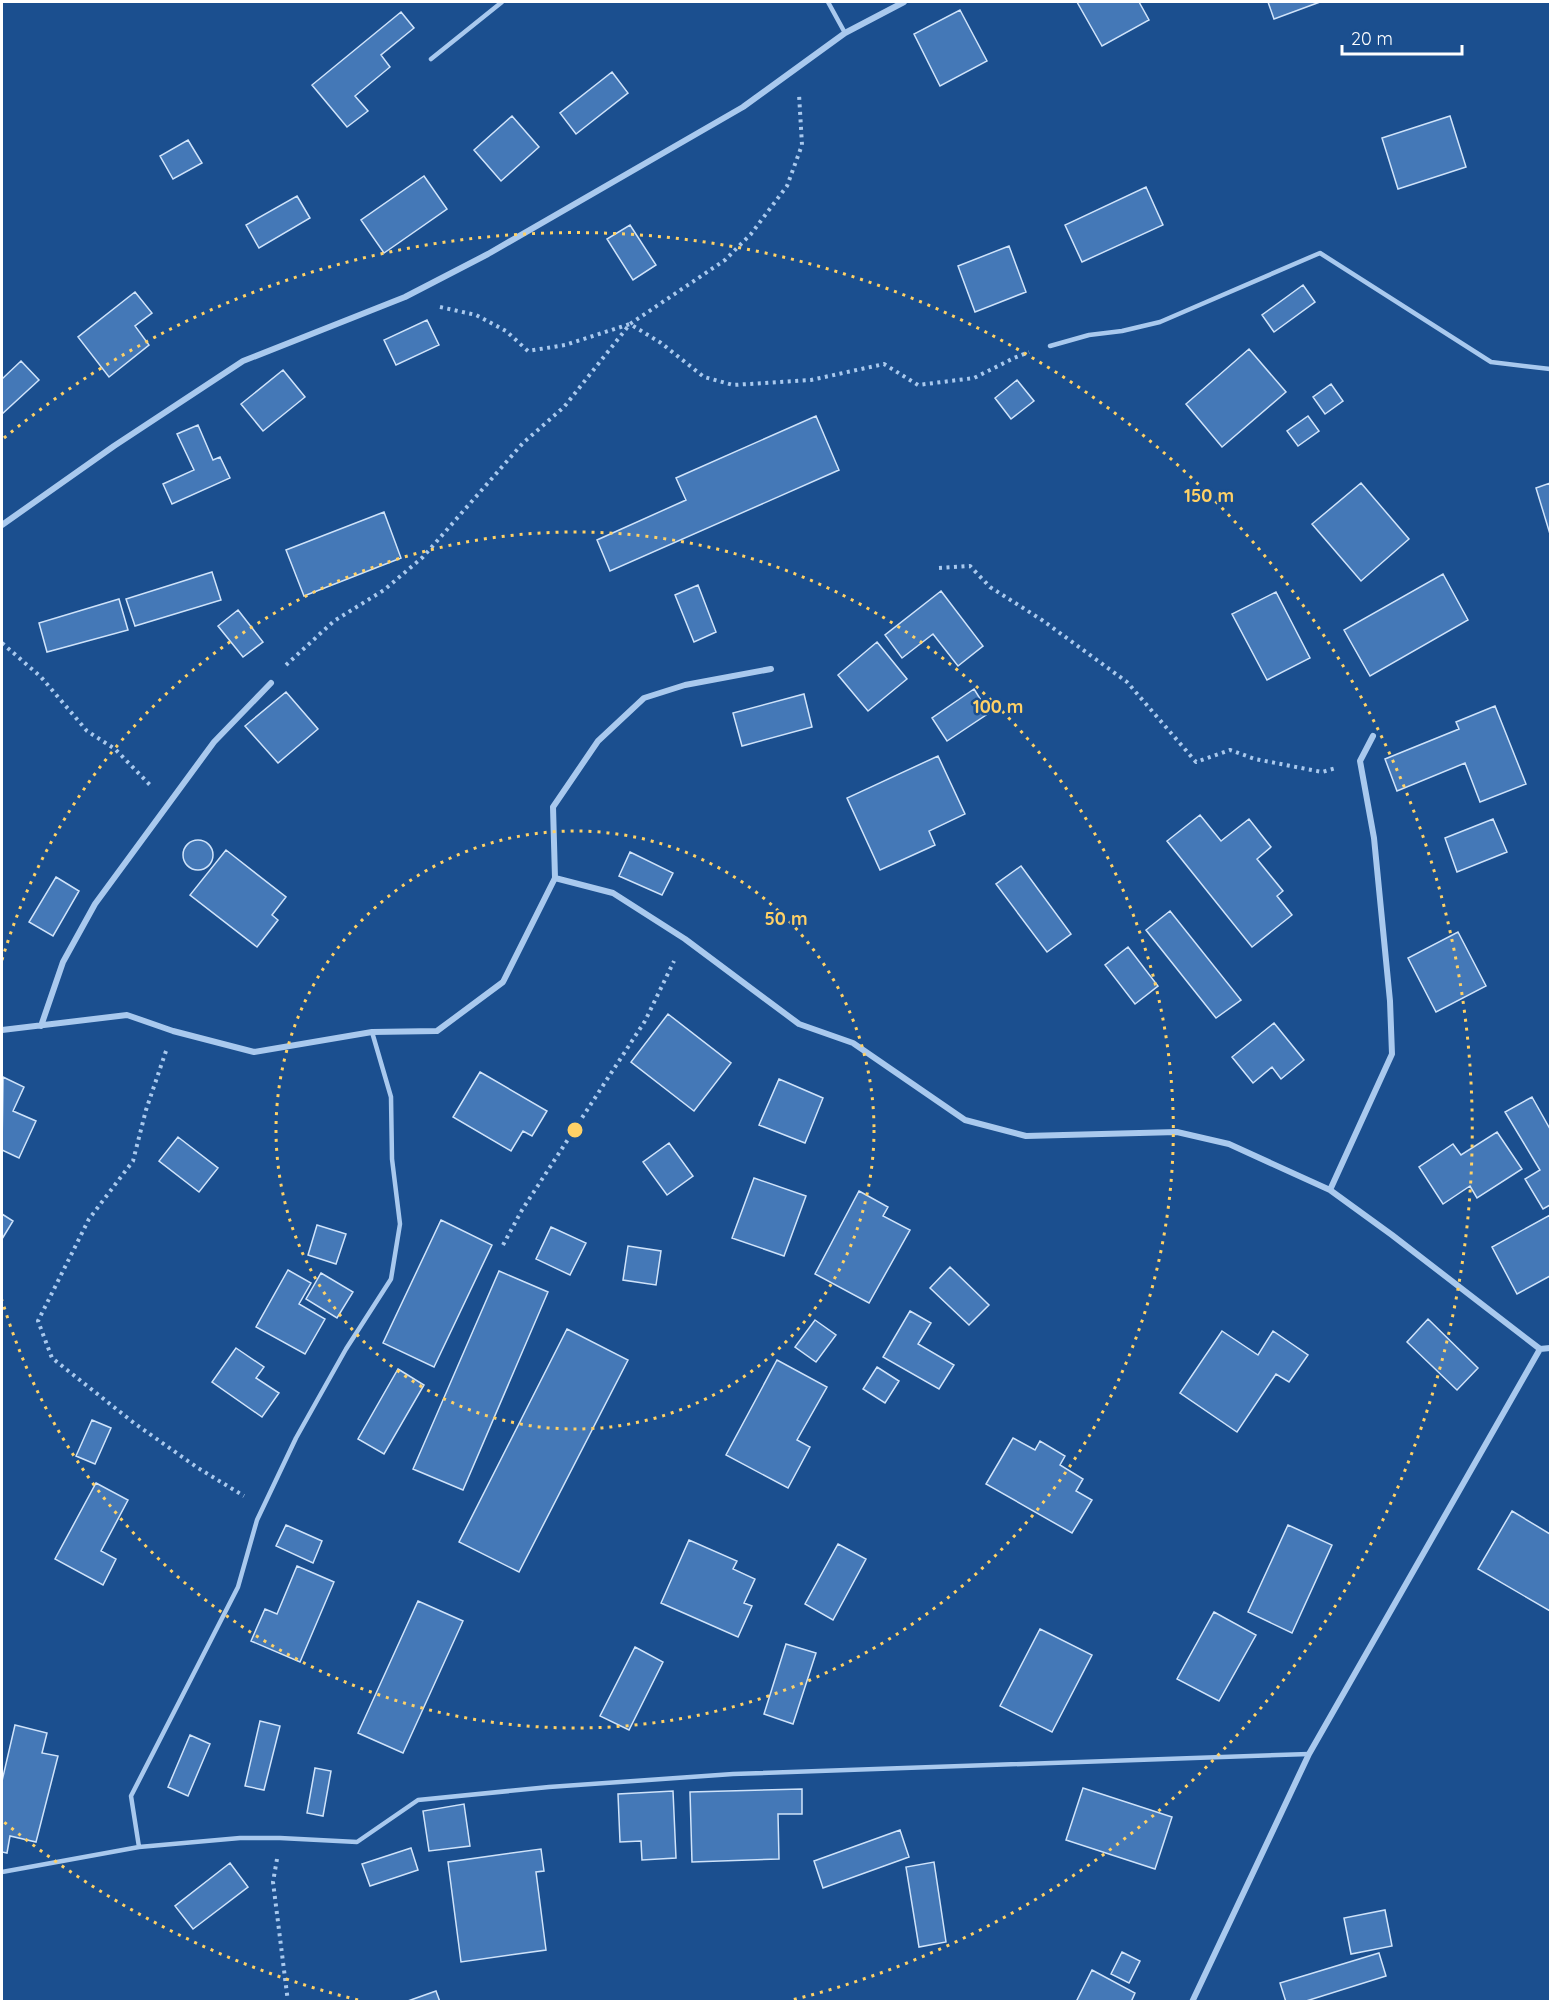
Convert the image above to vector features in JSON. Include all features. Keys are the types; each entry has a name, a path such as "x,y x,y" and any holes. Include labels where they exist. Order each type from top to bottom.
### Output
{"street":[{"path":"2,525 114,446 243,361 405,297 488,254 743,107 845,33 904,2"},
{"path":"2,1030 127,1014 173,1031 254,1052 372,1032 437,1031 503,982 555,878 553,807 598,741 644,698 685,685 771,669"},
{"path":"40,1026 63,962 95,904 166,804 214,742 271,683"},
{"path":"1330,1190 1392,1054 1390,1001 1374,838 1360,761 1373,736"},
{"path":"555,878 613,893 685,939 799,1024 854,1043 965,1120 1026,1136 1178,1132 1229,1144 1330,1190 1540,1349 1551,1348"},
{"path":"1192,2001 1309,1754 1540,1349"}],"lane":[{"path":"431,59 502,2"},
{"path":"828,2 845,33"},
{"path":"1050,346 1089,335 1122,331 1160,322 1320,254 1491,362 1551,369"},
{"path":"139,1847 131,1796 238,1587 257,1520 296,1438 346,1349 391,1279 400,1224 392,1159 391,1097 372,1032"},
{"path":"2,1872 139,1847 240,1838 357,1842 418,1800 549,1787 733,1774 1309,1754"}],"path":[{"path":"405,297 476,315 506,331 528,351 565,345 630,324 725,260 751,234 787,186 802,145 800,101 795,70"},
{"path":"630,324 661,343 704,377 733,385 811,380 884,364 918,385 929,384 974,378 1014,358 1050,346"},
{"path":"271,683 288,662 334,621 384,590 423,557 524,443 564,407 630,324"},
{"path":"939,568 970,566 990,587 1042,620 1127,682 1196,762 1230,750 1255,759 1322,772 1360,761"},
{"path":"2,643 41,677 87,731 115,749 137,770 166,804"},
{"path":"503,1245 522,1210 645,1021 685,939"},
{"path":"173,1031 146,1110 133,1161 89,1219 38,1321 52,1358 134,1423 198,1468 264,1508"},
{"path":"280,1838 273,1882 288,2001"}],"building":[{"path":"1077,2 1139,2 1149,20 1102,46"},
{"path":"1268,2 1320,2 1274,19"},
{"path":"960,10 987,61 940,86 914,34"},
{"path":"401,12 414,28 381,55 390,67 355,96 368,111 347,127 312,85"},
{"path":"612,72 628,93 576,134 560,113"},
{"path":"512,116 539,147 501,181 474,150"},
{"path":"1450,116 1466,167 1398,189 1382,138"},
{"path":"188,140 202,163 173,179 160,156"},
{"path":"424,176 447,209 384,253 361,220"},
{"path":"1146,187 1163,225 1082,262 1065,225"},
{"path":"297,196 310,218 259,248 246,225"},
{"path":"630,225 656,265 633,280 607,239"},
{"path":"1009,246 1026,292 975,312 958,266"},
{"path":"1303,285 1315,302 1274,332 1262,315"},
{"path":"135,292 152,313 135,326 149,345 109,377 78,337"},
{"path":"427,320 439,345 396,365 384,340"},
{"path":"1249,349 1286,392 1222,447 1186,404"},
{"path":"21,361 39,380 2,414 2,379"},
{"path":"283,370 305,397 263,431 241,404"},
{"path":"1017,380 1034,401 1011,419 995,398"},
{"path":"1331,384 1343,401 1325,414 1313,397"},
{"path":"816,416 839,470 610,571 597,540 686,500 676,478"},
{"path":"1308,416 1319,431 1298,446 1287,431"},
{"path":"198,425 213,460 220,457 230,478 172,504 163,484 194,470 177,434"},
{"path":"1361,483 1409,539 1361,581 1312,524"},
{"path":"1550,483 1550,534 1536,488"},
{"path":"384,512 401,558 304,596 286,550"},
{"path":"212,572 221,600 135,626 126,599"},
{"path":"1443,574 1468,620 1370,676 1344,630"},
{"path":"698,585 716,632 694,642 675,595"},
{"path":"941,591 983,646 958,666 933,634 902,658 885,635"},
{"path":"1276,592 1310,658 1267,680 1232,614"},
{"path":"119,599 128,630 47,652 39,623"},
{"path":"238,610 263,642 243,657 218,626"},
{"path":"877,642 907,679 868,711 838,675"},
{"path":"974,689 989,713 947,741 932,718"},
{"path":"286,692 318,729 278,763 245,726"},
{"path":"804,694 812,727 742,746 733,713"},
{"path":"1495,706 1526,784 1480,802 1465,763 1397,791 1385,759 1459,729 1456,722"},
{"path":"938,756 965,814 929,831 935,845 880,870 847,798"},
{"path":"1200,815 1221,841 1249,819 1271,847 1257,859 1283,891 1277,896 1292,915 1252,947 1167,841"},
{"path":"1493,819 1507,852 1457,872 1445,838"},
{"path":"198,840 204,841 212,849 212,861 204,869 198,870 192,869 184,861 183,855 184,849 192,841"},
{"path":"226,850 286,897 272,915 278,920 257,947 190,895"},
{"path":"630,852 673,873 662,895 619,876"},
{"path":"1021,866 1071,934 1047,952 996,884"},
{"path":"56,877 79,891 53,936 29,922"},
{"path":"1170,911 1241,1000 1216,1018 1146,930"},
{"path":"1458,932 1486,986 1436,1012 1408,958"},
{"path":"1128,947 1158,986 1135,1004 1105,965"},
{"path":"668,1014 731,1063 694,1111 631,1062"},
{"path":"1274,1023 1304,1060 1281,1079 1272,1067 1253,1083 1232,1057"},
{"path":"480,1072 547,1111 532,1136 523,1131 511,1151 453,1117"},
{"path":"3,1077 24,1087 13,1111 36,1121 19,1158 2,1150"},
{"path":"779,1079 823,1098 805,1143 759,1125"},
{"path":"1532,1097 1550,1129 1550,1205 1543,1209 1525,1179 1540,1170 1505,1112"},
{"path":"1497,1132 1522,1169 1477,1198 1470,1186 1443,1204 1419,1167 1453,1144 1461,1155"},
{"path":"178,1137 218,1168 199,1192 159,1161"},
{"path":"669,1143 693,1176 667,1195 643,1162"},
{"path":"754,1178 806,1196 784,1256 732,1238"},
{"path":"859,1191 888,1207 883,1216 910,1230 869,1303 815,1274"},
{"path":"2,1214 13,1221 2,1239"},
{"path":"1550,1215 1550,1276 1517,1294 1492,1247"},
{"path":"441,1220 492,1245 434,1367 383,1343"},
{"path":"317,1225 346,1234 336,1264 308,1255"},
{"path":"551,1227 586,1243 570,1275 536,1259"},
{"path":"628,1246 661,1251 656,1285 623,1280"},
{"path":"950,1267 989,1305 969,1325 930,1288"},
{"path":"288,1270 311,1283 299,1304 325,1319 305,1354 256,1327"},
{"path":"499,1271 548,1292 463,1490 413,1469"},
{"path":"321,1273 353,1292 337,1318 306,1299"},
{"path":"910,1311 931,1323 918,1344 954,1365 939,1389 883,1357"},
{"path":"1428,1319 1478,1368 1457,1390 1407,1342"},
{"path":"815,1320 836,1335 816,1362 795,1347"},
{"path":"567,1329 628,1360 519,1572 459,1542"},
{"path":"1222,1331 1258,1355 1273,1331 1308,1355 1289,1382 1276,1374 1237,1432 1180,1393"},
{"path":"236,1348 264,1367 256,1378 279,1393 262,1417 212,1382"},
{"path":"777,1360 827,1387 797,1440 810,1447 788,1488 726,1455"},
{"path":"877,1367 899,1381 885,1403 863,1389"},
{"path":"398,1369 424,1385 384,1454 358,1439"},
{"path":"92,1420 111,1428 95,1464 76,1456"},
{"path":"1013,1438 1035,1450 1040,1441 1065,1456 1060,1465 1083,1479 1076,1491 1092,1500 1072,1533 986,1484"},
{"path":"96,1483 128,1500 101,1551 116,1559 103,1585 55,1559"},
{"path":"1512,1511 1550,1534 1550,1611 1478,1569"},
{"path":"286,1525 322,1541 313,1563 276,1546"},
{"path":"1288,1525 1332,1545 1292,1633 1248,1612"},
{"path":"689,1540 737,1561 733,1569 755,1579 744,1603 752,1606 738,1637 661,1603"},
{"path":"838,1544 866,1559 833,1620 805,1604"},
{"path":"297,1566 334,1582 300,1662 251,1641 265,1609 277,1614"},
{"path":"418,1601 463,1621 403,1753 358,1733"},
{"path":"1214,1612 1256,1635 1219,1701 1177,1679"},
{"path":"1040,1629 1092,1655 1052,1732 1000,1706"},
{"path":"786,1644 816,1653 793,1724 764,1714"},
{"path":"635,1647 663,1662 629,1730 600,1716"},
{"path":"260,1721 280,1726 264,1790 245,1786"},
{"path":"15,1725 47,1733 42,1753 58,1756 36,1842 10,1836 7,1853 2,1852 2,1781"},
{"path":"190,1735 210,1744 188,1796 168,1787"},
{"path":"315,1768 331,1771 323,1816 307,1813"},
{"path":"1083,1788 1172,1817 1155,1869 1066,1840"},
{"path":"802,1789 802,1814 778,1814 779,1859 692,1862 690,1792"},
{"path":"673,1791 676,1858 642,1860 641,1841 620,1842 618,1794"},
{"path":"464,1804 470,1846 429,1851 423,1811"},
{"path":"900,1830 909,1857 823,1888 814,1861"},
{"path":"411,1848 418,1870 370,1886 362,1864"},
{"path":"541,1849 544,1871 536,1872 546,1950 461,1962 448,1862"},
{"path":"934,1862 946,1942 919,1947 906,1867"},
{"path":"230,1863 248,1887 193,1929 175,1906"},
{"path":"1385,1910 1392,1946 1351,1954 1344,1918"},
{"path":"1122,1952 1140,1961 1129,1983 1111,1974"},
{"path":"1379,1953 1386,1976 1303,2002 1286,2002 1280,1983"},
{"path":"1092,1970 1135,1993 1131,2002 1076,2002"},
{"path":"436,1991 440,2002 405,2002"}]}
